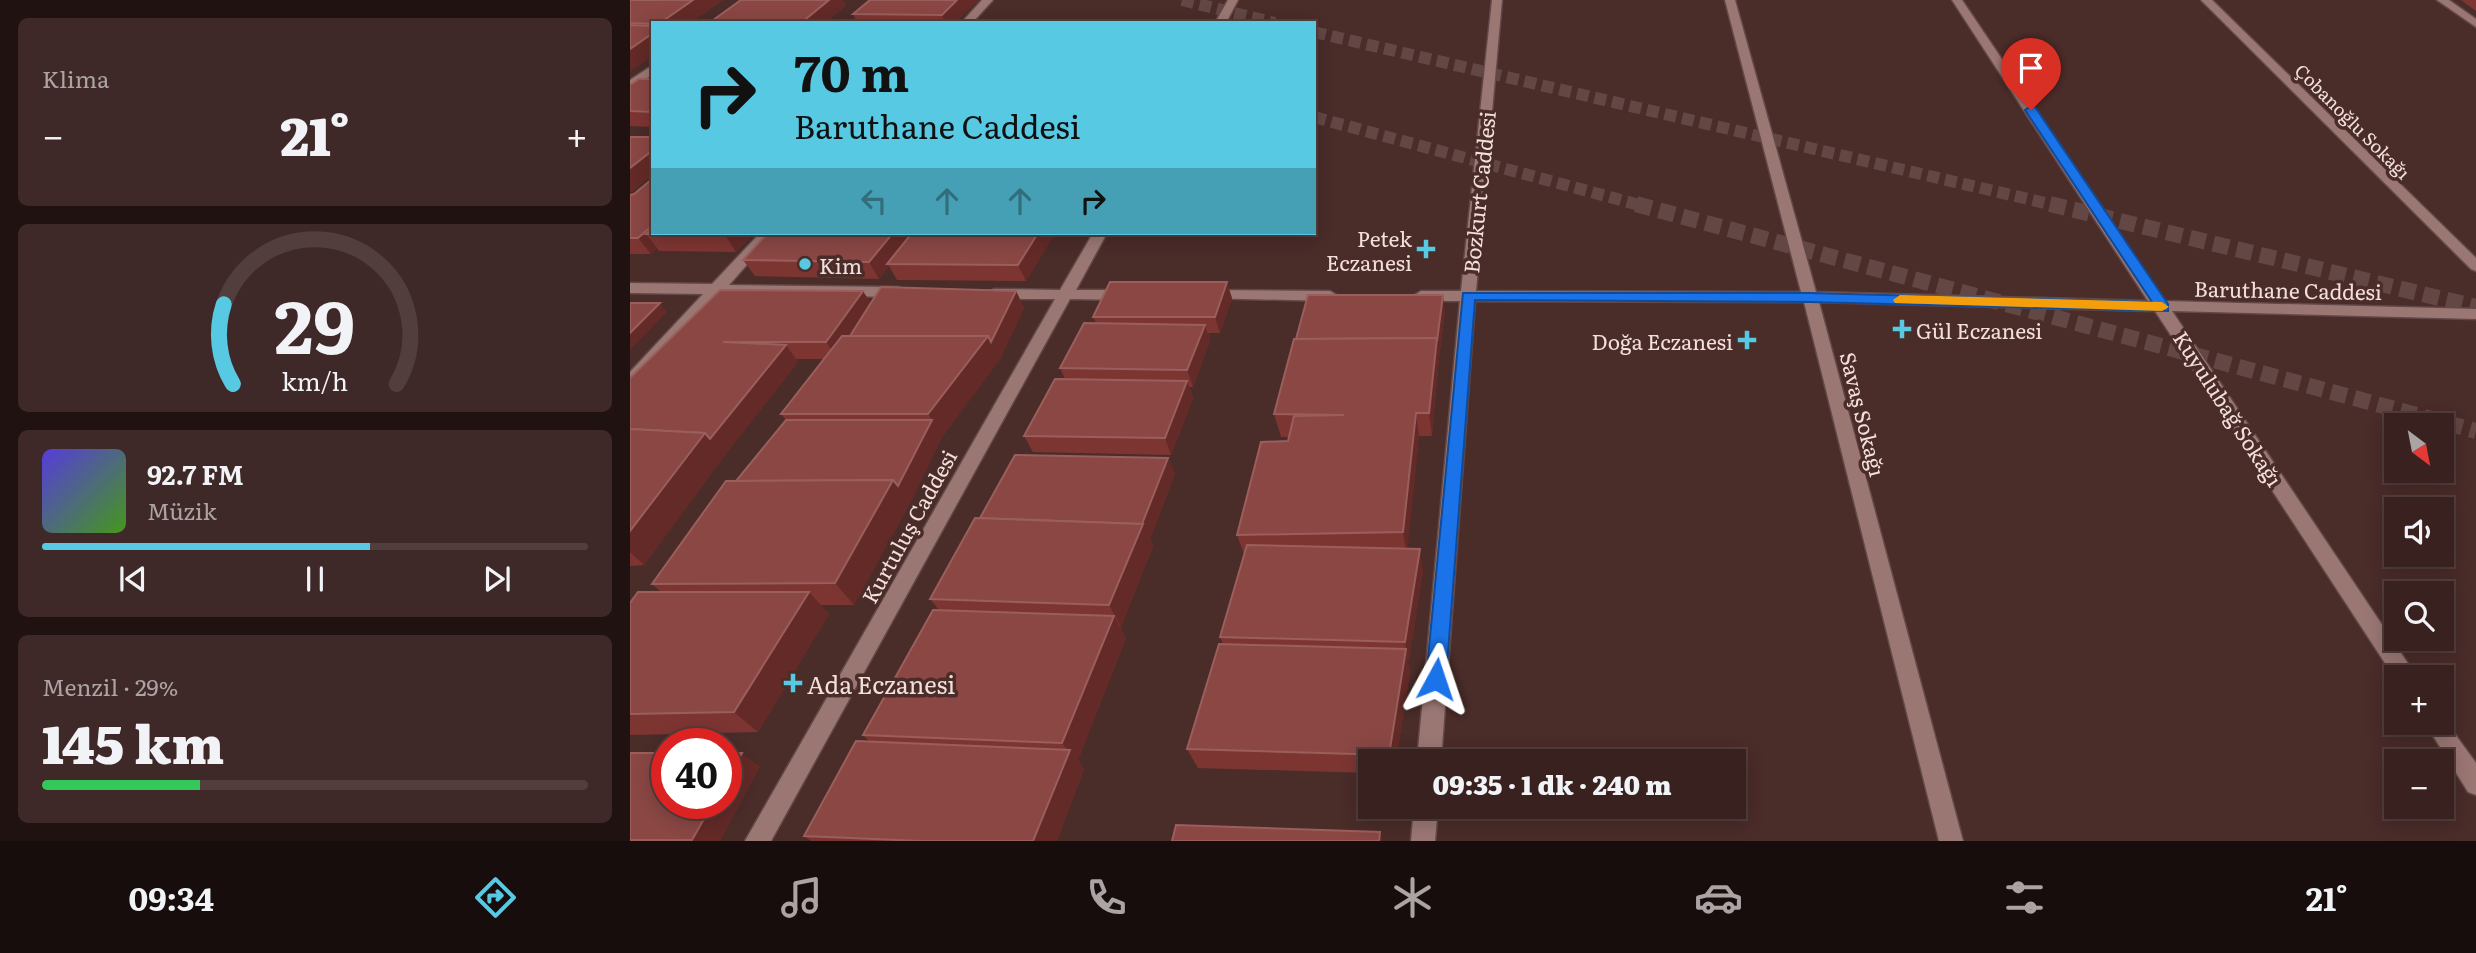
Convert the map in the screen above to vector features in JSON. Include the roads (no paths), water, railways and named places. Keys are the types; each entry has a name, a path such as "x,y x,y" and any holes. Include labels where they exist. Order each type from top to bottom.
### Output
{"street":[{"path":"969,21 988,0"},
{"path":"1221,21 1233,0"},
{"name":"Bozkurt Caddesi","path":"1430,749 1468,296 1497,0"},
{"name":"Savaş Sokağı","path":"1730,0 1951,841"},
{"name":"Kuyulubağ Sokağı","path":"1957,0 2398,665"},
{"name":"Çobanoğlu Sokağı","path":"2206,0 2476,266"},
{"path":"2442,0 2476,24"},
{"path":"630,86 651,70"},
{"path":"630,383 766,235"},
{"name":"Kurtuluş Caddesi","path":"757,841 1099,235"},
{"path":"630,288 910,292"},
{"path":"980,294 1145,295"},
{"path":"1186,295 1348,296"},
{"name":"Baruthane Caddesi","path":"1402,296 1810,297 2476,314"},
{"path":"2444,735 2476,784"},
{"path":"1423,841 1425,819"}],"tunnel":[{"path":"1182,0 1267,21"},
{"path":"1316,32 2058,206"},
{"path":"1316,118 1643,206"},
{"path":"1636,204 2476,431"},
{"path":"2050,204 2476,307"}],"place":[{"name":"Petek Eczanesi","path":"1426,249"},
{"name":"Kim","path":"805,264"},
{"name":"Gül Eczanesi","path":"1902,329"},
{"name":"Doğa Eczanesi","path":"1747,340"},
{"name":"Ada Eczanesi","path":"793,683"}]}
